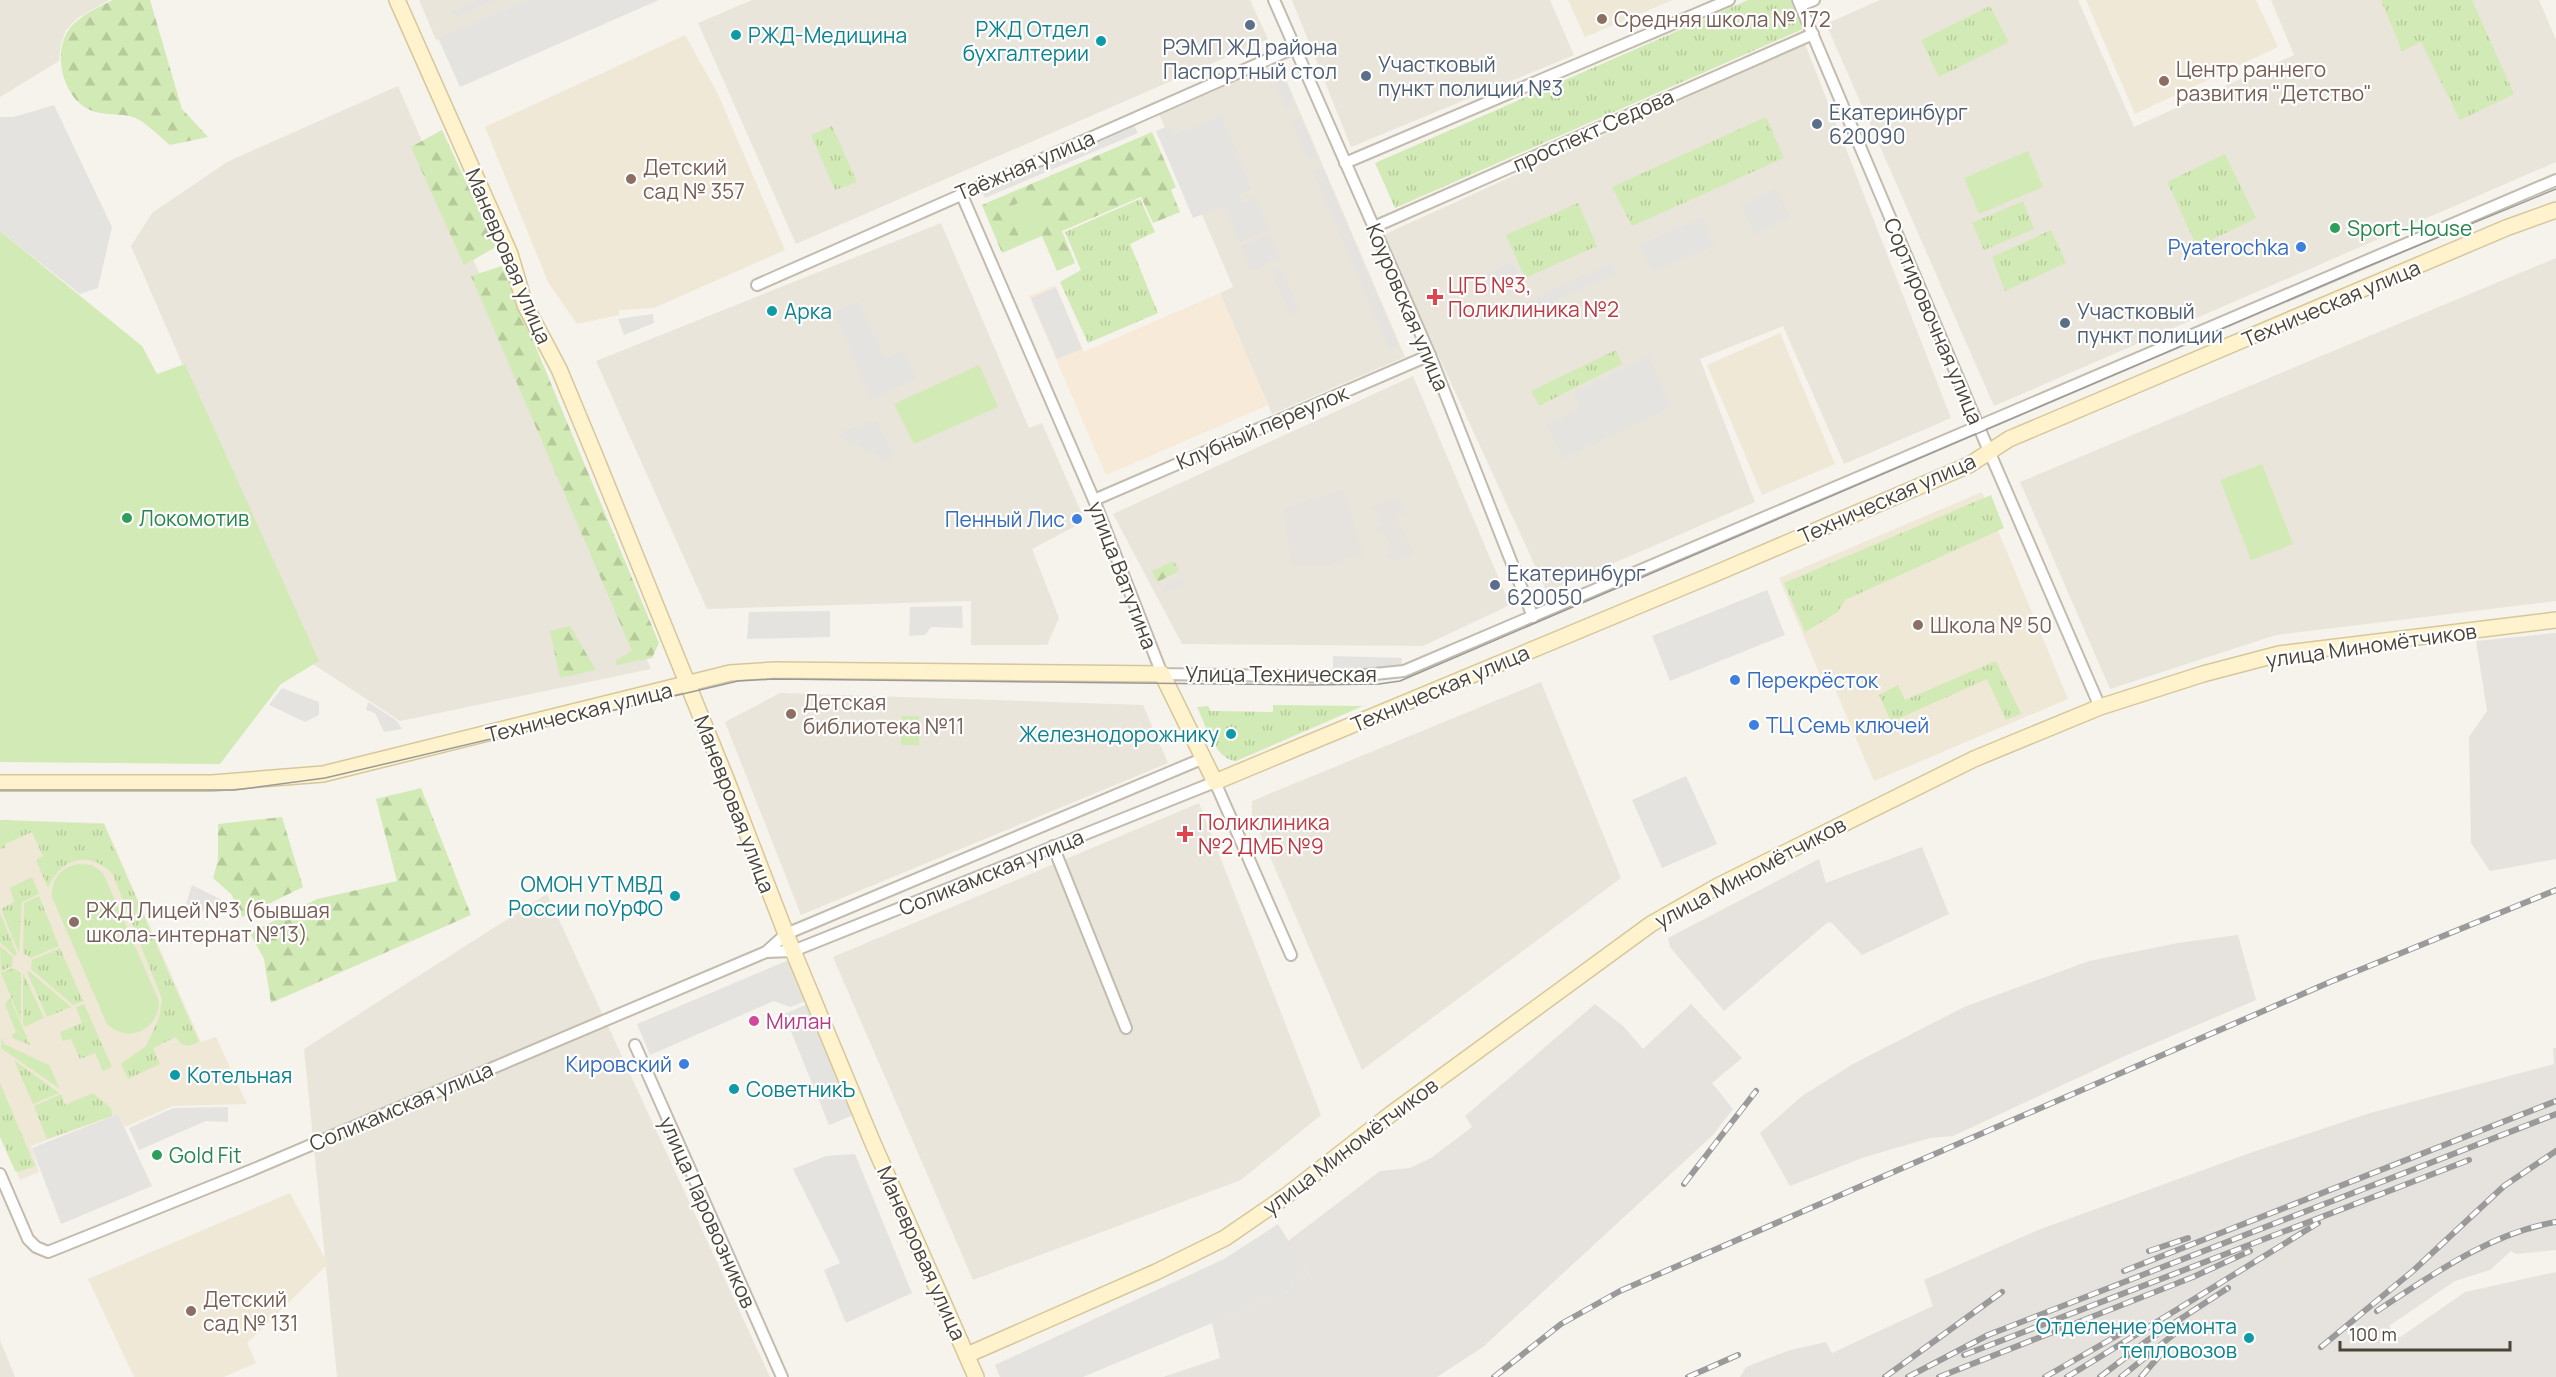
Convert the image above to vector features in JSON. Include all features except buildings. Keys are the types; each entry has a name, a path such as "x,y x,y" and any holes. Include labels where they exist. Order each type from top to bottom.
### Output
{"street":[{"name":"Маневровая улица","path":"397,0 510,254 525,305 563,379 689,685 786,934 872,1142 976,1377"},
{"name":"Коуровская улица","path":"1274,0 1431,355 1533,617"},
{"path":"1345,163 1729,0"},
{"path":"1800,3 1814,0"},
{"name":"Сортировочная улица","path":"1800,3 1989,452 2100,707"},
{"name":"проспект Седова","path":"1374,227 1813,34"},
{"name":"Таёжная улица","path":"757,285 1294,48"},
{"name":"Улица Техническая","path":"1162,674 1378,675 1404,671 2556,180"},
{"name":"улица Ватутина","path":"961,193 1094,500 1162,674 1204,758 1291,955"},
{"name":"Техническая улица","path":"1215,782 1760,555 1969,465 2019,434 2556,210"},
{"name":"Клубный переулок","path":"1094,500 1431,355"},
{"name":"улица Миномётчиков","path":"967,1355 1156,1272 1225,1238 1286,1196 1398,1109 1651,924 1718,885 1974,759 2100,707 2203,674 2279,654 2556,620"},
{"name":"Техническая улица","path":"0,783 212,783 322,774 730,673 775,670 1162,674"},
{"name":"Соликамская улица","path":"0,1174 25,1233 36,1247 48,1252 162,1207 766,952 786,934 1204,758"},
{"name":"Соликамская улица","path":"766,952 793,951 1215,782"},
{"path":"1053,846 1126,1028"},
{"name":"улица Паровозников","path":"635,1046 782,1377"}],"shaded area":[{"path":"0,0 109,0 76,19 66,30 59,61 0,97"},
{"path":"419,0 528,0 436,40"},
{"path":"479,0 495,0 456,17 453,11"},
{"path":"528,0 659,0 460,87 438,38"},
{"path":"752,0 1250,0 1268,39 796,244 698,23"},
{"path":"1292,0 1550,0 1574,55 1351,147"},
{"name":"Средняя школа № 172","path":"1568,0 1673,0 1585,37"},
{"path":"1880,0 2078,0 2134,127 2294,55 2271,0 2539,0 2556,40 2556,162 1994,406 1826,24"},
{"name":"Центр раннего развития \"Детство\"","path":"2086,0 2256,0 2278,47 2135,114"},
{"name":"Детский сад № 357","path":"685,35 717,92 785,250 654,308 619,310 619,315 577,324 548,282 485,127"},
{"path":"1805,44 1951,418 1844,464 1783,326 1700,359 1755,502 1547,592 1383,235"},
{"path":"1279,63 1405,357 1272,414 1220,293 1233,287 1159,114"},
{"path":"1283,77 1295,105 1286,109 1274,80"},
{"path":"398,86 651,669 400,721 313,664 131,246 152,213 227,162"},
{"path":"54,105 112,227 98,288 80,294 0,231 0,117 14,117"},
{"path":"1221,115 1252,189 1238,195 1242,203 1255,197 1269,229 1239,242 1224,206 1193,218 1156,131 1170,125 1175,135"},
{"path":"1300,117 1317,156 1308,160 1291,121"},
{"path":"1134,125 1138,133 985,198 982,191"},
{"path":"1322,167 1398,345 1389,349 1313,171"},
{"path":"1776,188 1790,218 1755,235 1740,205"},
{"path":"1702,217 1714,246 1653,272 1639,245"},
{"path":"941,223 1029,428 1042,423 1085,521 1032,549 1059,618 1047,645 971,645 971,601 707,609 596,361"},
{"path":"1270,234 1280,258 1251,271 1241,246"},
{"path":"2556,258 2556,601 2276,635 2110,689 2020,482"},
{"path":"1512,262 1519,278 1485,294 1478,279"},
{"path":"1612,262 1617,273 1525,315 1520,305"},
{"path":"1281,268 1299,311 1290,315 1272,272"},
{"path":"1055,285 1084,352 1220,293 1268,405 1106,475 1029,296"},
{"path":"1056,287 1082,349 1057,359 1031,298"},
{"path":"859,301 885,359 903,351 917,378 871,400 834,312"},
{"path":"653,314 654,323 624,335 618,319"},
{"path":"1780,333 1835,464 1762,495 1707,365"},
{"path":"1649,355 1671,407 1563,459 1546,425 1579,409 1574,392"},
{"path":"1413,376 1510,605 1423,646 1182,644 1113,514"},
{"path":"876,420 893,453 890,462 840,437 842,431"},
{"path":"1343,490 1363,553 1330,565 1291,565 1284,508"},
{"name":"Школа № 50","path":"1982,492 2068,699 1874,781 1828,672 1820,675 1779,578"},
{"path":"1396,496 1405,513 1396,518 1414,554 1392,562 1389,556 1393,553 1383,531 1379,533 1376,526 1381,524 1373,508"},
{"path":"1181,578 1186,584 1164,592 1161,587"},
{"path":"1767,590 1785,635 1670,681 1652,636"},
{"path":"962,606 963,628 931,627 925,635 909,636 910,607"},
{"path":"830,611 830,637 747,639 749,612"},
{"path":"2556,633 2556,859 2490,871 2471,843 2469,737 2487,711 2476,641"},
{"path":"1333,656 1402,658 1401,669 1333,669"},
{"path":"1541,682 1621,878 1362,1070 1252,815 1252,801"},
{"path":"282,688 319,702 319,715 305,722 269,705"},
{"path":"780,693 1143,705 1168,763 801,915 725,722"},
{"path":"368,702 396,720 402,729 384,732 375,713 366,710"},
{"path":"1686,776 1717,844 1662,868 1632,800"},
{"path":"1199,803 1321,1115 1241,1180 973,1280 833,957"},
{"name":"РЖД Лицей №3 (бывшая школа-интернат №13)","path":"0,820 104,823 201,1042 216,1037 247,1104 173,1106 125,1127 118,1114 31,1146 39,1172 20,1180 0,1133"},
{"path":"1922,847 1949,914 1862,955 1832,923 1828,922 1724,1011 1670,947 1668,938 1819,859 1826,883"},
{"path":"192,885 224,901 185,920 183,915"},
{"path":"547,894 770,1377 337,1377 304,1049"},
{"path":"2238,935 2256,1000 2127,1055 1953,1136 1930,1138 1865,1157 1790,1186 1760,1133 1802,1096 1853,1064 1964,1007 2089,961 2178,943"},
{"path":"791,959 808,1000 790,1007 774,1001 650,1055 637,1024"},
{"path":"810,1003 856,1114 829,1125 784,1014"},
{"path":"1595,1004 1623,1026 1643,1049 1691,1004 1742,1058 1712,1083 1733,1109 1713,1135 1483,1347 1437,1377 1163,1377 1220,1358 1212,1323 1289,1291 1291,1285 1309,1274 1288,1241 1380,1171 1410,1168 1431,1158 1472,1127 1465,1116"},
{"path":"2553,1048 2556,1048 2556,1250 2516,1254 2511,1251 2490,1270 2455,1281 2389,1326 2399,1338 2465,1292 2556,1272 2556,1377 1740,1377 1746,1367 1790,1350 1826,1342 1832,1353 1933,1306 1924,1280 2038,1230 2250,1153 2370,1113 2554,1064"},
{"path":"228,1107 228,1122 206,1121 139,1150 129,1128 173,1108"},
{"path":"118,1114 152,1186 61,1224 32,1148"},
{"path":"855,1154 912,1293 846,1323 824,1270 840,1263 793,1169 826,1156"},
{"name":"Детский сад № 131","path":"290,1193 328,1264 247,1343 256,1363 224,1377 134,1377 88,1279"},
{"path":"1278,1224 1309,1274 1291,1285 1289,1291 1083,1377 1000,1377 995,1365 1224,1259"},
{"path":"0,1340 15,1377 0,1377"}],"green space":[{"path":"113,0 150,0 182,109 208,137 170,145 138,119 93,111 79,103 72,94 62,72 61,60 65,38 70,28 79,19"},
{"path":"1748,0 1790,0 1803,29 1395,208 1375,163"},
{"path":"2381,0 2472,0 2514,94 2460,120 2421,42 2402,51"},
{"path":"1990,6 2009,42 1939,77 1921,40"},
{"path":"1766,117 1784,158 1632,226 1612,187"},
{"path":"832,126 857,182 835,190 811,135"},
{"path":"442,130 496,247 464,265 411,147"},
{"path":"1152,132 1176,187 1171,190 1180,212 1153,223 1141,197 1062,231 1075,263 1057,271 1042,236 1002,253 982,205"},
{"path":"2028,151 2043,187 1979,214 1964,178"},
{"path":"2225,154 2256,218 2197,247 2167,182"},
{"path":"1027,199 1040,228 1019,237 1007,208"},
{"path":"1140,199 1155,232 1130,244 1158,313 1088,343 1060,282 1081,270 1065,232"},
{"path":"2023,201 2034,229 1984,250 1972,223"},
{"path":"1578,203 1597,246 1525,278 1506,235"},
{"path":"2051,230 2066,263 2005,291 1992,257"},
{"name":"Локомотив","path":"0,231 142,346 157,374 185,364 319,661 281,684 220,764 0,762"},
{"path":"502,266 659,643 652,658 616,665 616,660 632,651 471,276"},
{"path":"1616,350 1622,364 1539,406 1531,391"},
{"path":"979,365 998,407 914,444 894,404"},
{"path":"2262,464 2293,544 2251,560 2220,480"},
{"path":"1991,495 2004,528 1845,600 1838,612 1805,632 1784,583"},
{"path":"1174,561 1179,571 1157,582 1152,571"},
{"path":"570,626 596,670 560,678 550,631"},
{"path":"1996,661 2021,714 2006,720 1987,679 1891,722 1879,695 1898,685 1905,700"},
{"path":"1273,705 1363,706 1236,761 1229,759 1217,748 1197,707 1208,706 1211,711 1273,712"},
{"path":"901,716 919,716 919,745 901,745"},
{"path":"421,788 471,915 271,1003 264,959 250,933 317,899 397,881 376,799"},
{"path":"282,817 303,887 242,917 231,894 213,878 218,860 218,824"},
{"path":"0,820 104,824 199,1042 189,1046 181,1044 176,1037 153,1048 160,1064 128,1079 121,1064 146,1046 159,1018 162,999 113,875 95,862 77,861 60,870 48,888 36,860 43,856 32,832 5,844 6,847 0,850"},
{"path":"78,864 92,865 103,873 159,1001 154,1020 141,1031 124,1033 107,1024 52,897 53,885 58,875"},
{"path":"32,877 39,894 22,902 19,953 1,909 14,902 10,888"},
{"path":"39,896 59,946 31,958 23,953 24,903"},
{"path":"0,913 17,954 15,956 0,942"},
{"path":"0,946 13,957 12,966 1,971"},
{"path":"60,948 83,1001 73,1005 31,969 32,960"},
{"path":"13,968 21,973 21,1021 1,973"},
{"path":"29,971 71,1007 47,1017 27,972"},
{"path":"23,973 44,1018 25,1027 23,1024"},
{"path":"10,998 30,1045 13,1038 12,1035 16,1032 5,1004"},
{"path":"84,1004 112,1067 103,1071 95,1053 80,1059 71,1039 63,1041 60,1032 82,1023 76,1007"},
{"path":"2,1037 4,1044 49,1065 60,1089 1,1048"},
{"path":"14,1060 59,1093 33,1104"},
{"path":"0,1083 35,1166 18,1172 15,1171 0,1137"},
{"path":"93,1093 111,1108 112,1116 47,1139 34,1106 61,1094 65,1105"}],"tram line":[{"path":"0,790 235,790 325,778 738,681 774,679 1309,685 1379,684 1400,681 2361,269 2556,189"}],"railway":[{"path":"1494,1377 1561,1324 1620,1291 2330,982 2556,890"},
{"path":"1684,1184 1756,1091"},
{"path":"2124,1271 2556,1101"},
{"path":"1908,1377 1988,1335 2556,1114"},
{"path":"2321,1347 2414,1270 2504,1186 2556,1151"},
{"path":"1964,1355 2469,1160"},
{"path":"2377,1311 2462,1257 2508,1235 2556,1222"},
{"path":"2067,1377 2318,1223"},
{"path":"2149,1251 2188,1238"},
{"path":"1939,1377 2193,1277 2250,1251"},
{"path":"2100,1377 2148,1340 2228,1288"},
{"path":"1885,1377 2002,1292"},
{"path":"2121,1377 2184,1326"},
{"path":"2045,1377 2120,1334"},
{"path":"2141,1377 2166,1348"},
{"path":"1688,1377 1738,1355"}],"place":[{"name":"Средняя школа № 172","path":"1602,19"},
{"name":"РЭМП ЖД района Паспортный стол","path":"1250,25"},
{"name":"РЖД-Медицина","path":"736,35"},
{"name":"РЖД Отдел бухгалтерии","path":"1101,41"},
{"name":"Участковый пункт полиции №3","path":"1366,76"},
{"name":"Центр раннего развития \"Детство\"","path":"2164,81"},
{"name":"Екатеринбург 620090","path":"1817,124"},
{"name":"Детский сад № 357","path":"631,179"},
{"name":"Sport-House","path":"2335,228"},
{"name":"Pyaterochka","path":"2301,247"},
{"name":"ЦГБ №3, Поликлиника №2","path":"1435,297"},
{"name":"Арка","path":"772,311"},
{"name":"Участковый пункт полиции","path":"2065,323"},
{"name":"Локомотив","path":"127,518"},
{"name":"Пенный Лис","path":"1077,519"},
{"name":"Екатеринбург 620050","path":"1495,585"},
{"name":"Школа № 50","path":"1918,625"},
{"name":"Перекрёсток","path":"1735,680"},
{"name":"Детская библиотека №11","path":"791,714"},
{"name":"ТЦ Семь ключей","path":"1754,725"},
{"name":"Железнодорожнику","path":"1231,734"},
{"name":"Поликлиника №2 ДМБ №9","path":"1185,834"},
{"name":"ОМОН УТ МВД России поУрФО","path":"675,896"},
{"name":"РЖД Лицей №3 (бывшая школа-интернат №13)","path":"74,922"},
{"name":"Милан","path":"754,1021"},
{"name":"Кировский","path":"684,1064"},
{"name":"Котельная","path":"175,1075"},
{"name":"СоветникЪ","path":"734,1089"},
{"name":"Gold Fit","path":"157,1155"},
{"name":"Детский сад № 131","path":"191,1311"},
{"name":"Отделение ремонта тепловозов","path":"2249,1338"}]}
